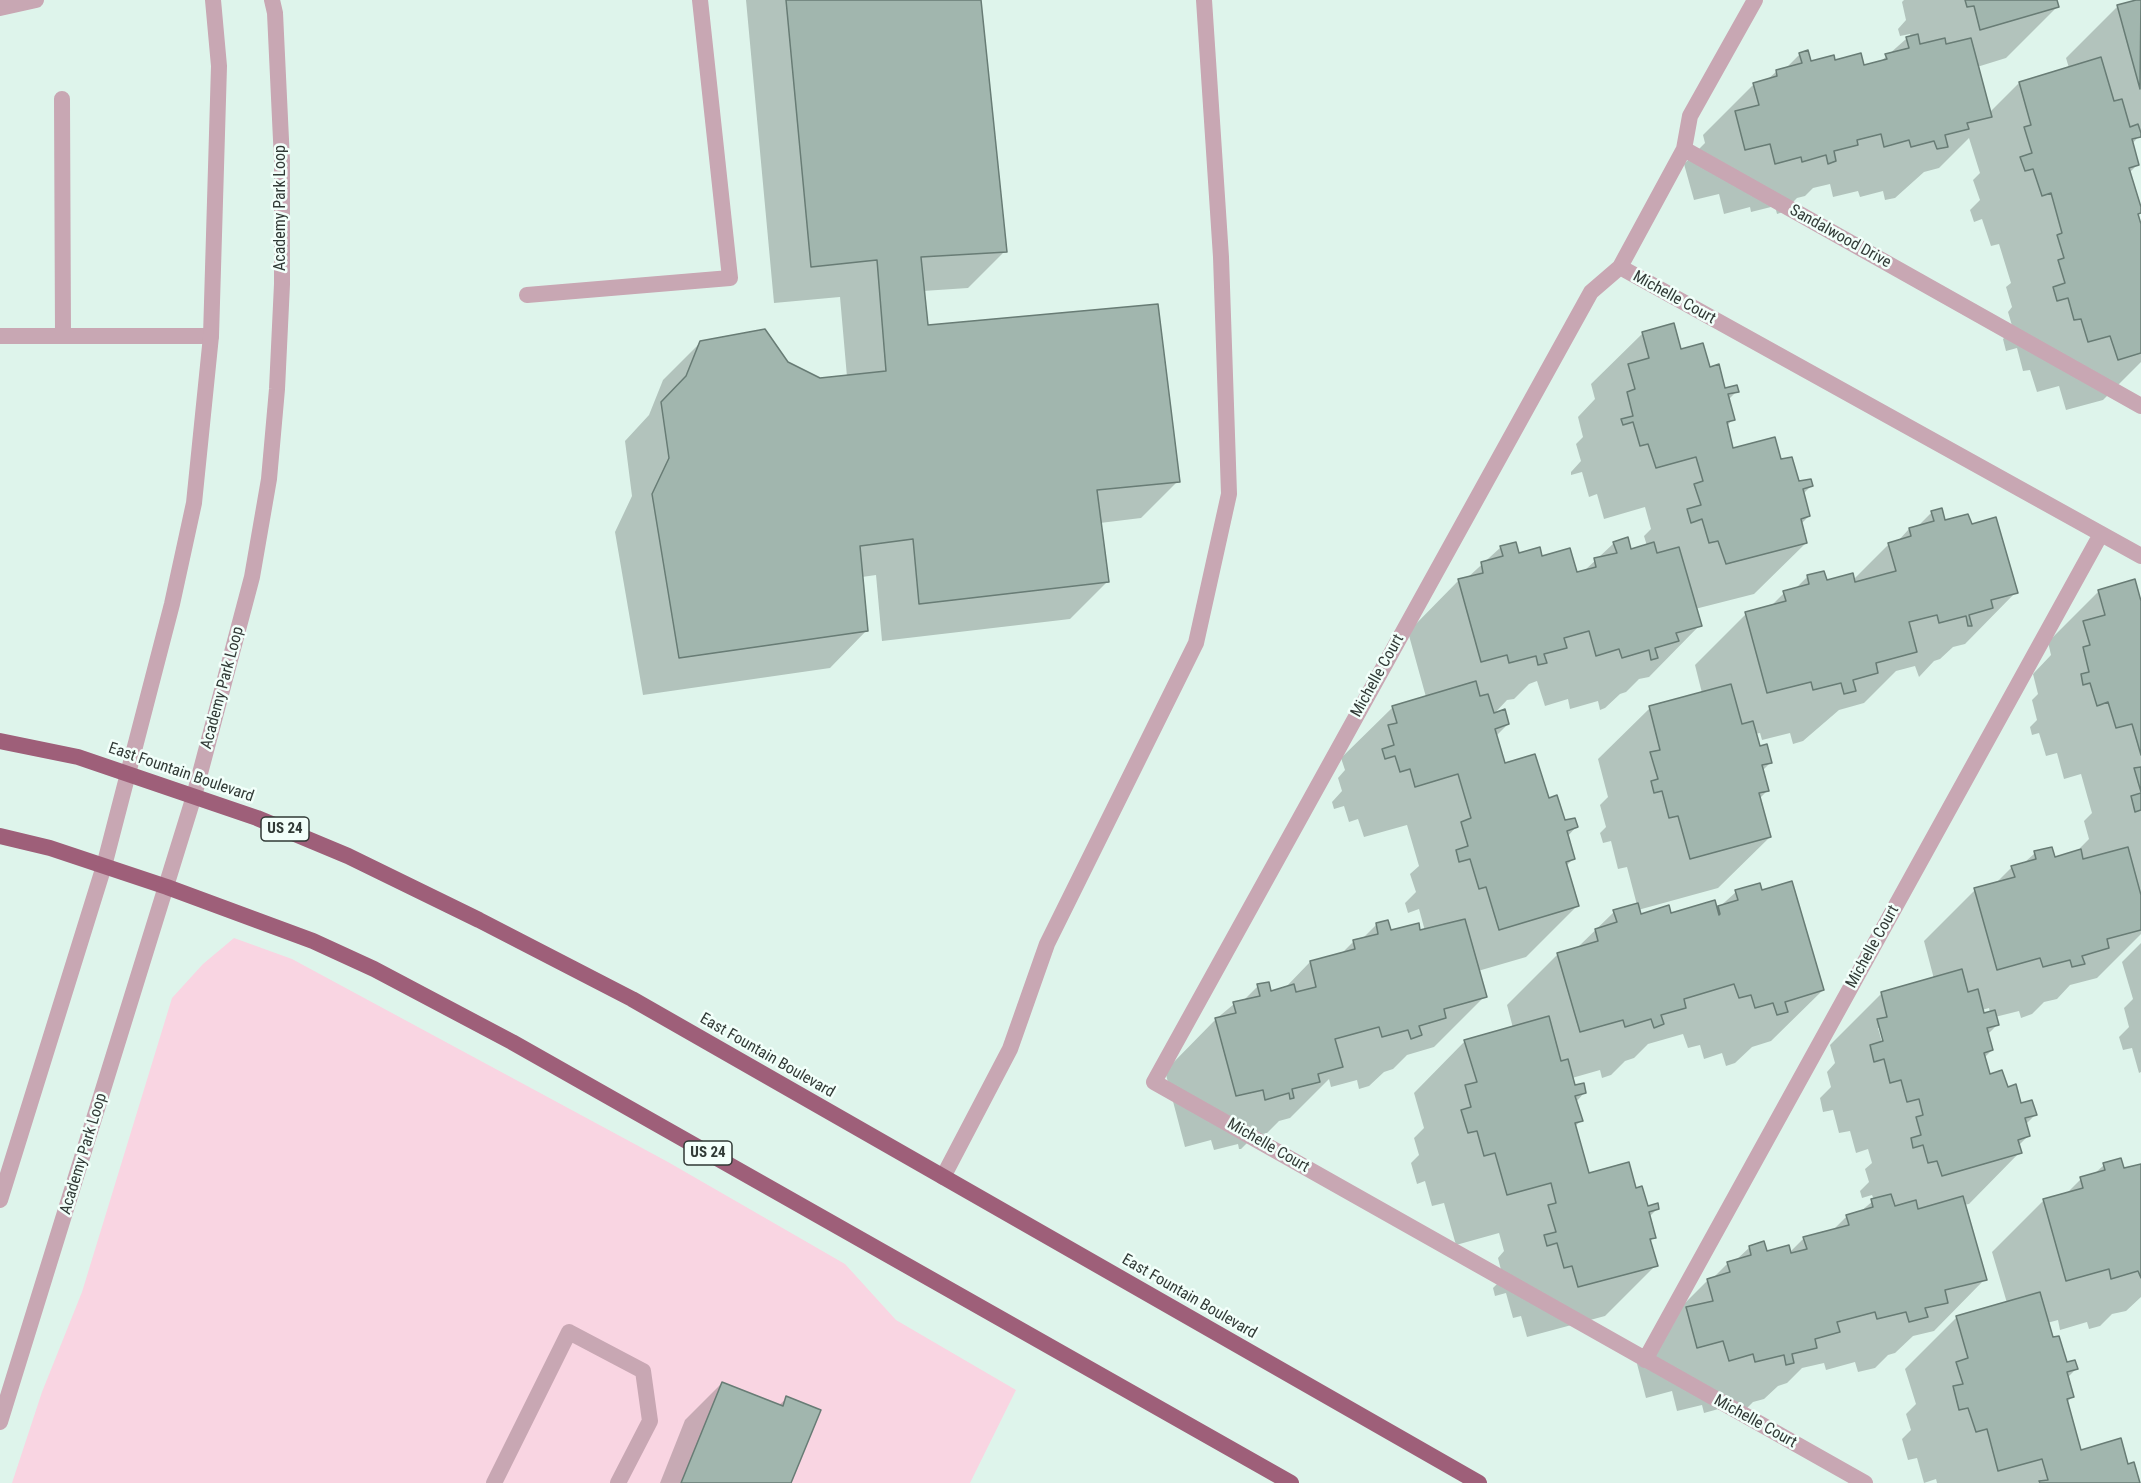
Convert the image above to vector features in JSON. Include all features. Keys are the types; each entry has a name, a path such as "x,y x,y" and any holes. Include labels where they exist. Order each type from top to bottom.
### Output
{"highway":[{"name":"East Fountain Boulevard","path":"0,741 78,757 257,818 348,856 479,920 632,999 1479,1483"},
{"name":"US 24","path":"0,836 50,848 167,887 313,941 374,969 512,1042 1291,1483"}],"street":[{"path":"0,8 36,0"},
{"path":"0,1200 104,866 172,604 194,503 211,336 219,66 213,0"},
{"name":"Academy Park Loop","path":"0,1422 167,887 194,796 252,577 270,479 282,284 282,161 272,0"},
{"path":"527,295 730,278 700,0"},
{"path":"943,1177 1010,1049 1047,944 1196,643 1228,494 1221,257 1204,0"},
{"path":"1620,267 1684,149 1690,116 1755,0"},
{"path":"62,99 63,336"},
{"name":"Sandalwood Drive","path":"1684,149 2141,406"},
{"name":"Michelle Court","path":"1865,1483 1154,1082 1591,292 1620,267 2141,556"},
{"path":"0,336 211,336"},
{"name":"Michelle Court","path":"1645,1360 2101,534"},
{"path":"494,1483 569,1332 643,1371 650,1421 618,1483"}],"shaded area":[{"path":"234,938 292,959 668,1162 845,1264 896,1320 1016,1390 970,1483 12,1483 42,1392 82,1292 172,998 203,964"}],"building":[{"path":"786,0 981,0 1007,252 921,257 928,325 1158,304 1180,482 1097,490 1109,582 919,604 913,539 860,546 868,631 679,658 652,494 669,458 661,402 686,376 700,341 765,329 788,362 820,378 886,371 877,260 811,267"},
{"path":"1965,0 2057,0 2059,7 1980,30 1974,6 1967,7"},
{"path":"2141,0 2140,89 2117,5"},
{"path":"1918,34 1920,44 1945,38 1946,44 1971,38 1992,117 1967,123 1969,129 1945,135 1948,147 1937,149 1934,141 1911,147 1909,140 1884,147 1881,134 1857,140 1858,145 1834,151 1836,161 1828,164 1826,155 1802,162 1801,157 1775,164 1770,144 1745,150 1735,111 1759,105 1753,83 1777,76 1776,70 1802,63 1799,53 1808,50 1811,61 1834,55 1835,60 1861,53 1864,65 1887,59 1885,54 1909,48 1906,37"},
{"path":"2101,57 2114,101 2122,99 2130,127 2138,124 2141,133 2141,137 2132,139 2139,165 2129,168 2141,207 2141,213 2138,214 2141,224 2141,353 2118,360 2110,336 2088,342 2081,319 2074,320 2068,298 2057,301 2053,287 2065,283 2058,260 2064,258 2057,235 2062,233 2051,193 2042,196 2033,169 2025,171 2020,157 2032,153 2024,127 2031,125 2019,82"},
{"path":"1674,323 1681,349 1703,343 1710,367 1719,364 1725,388 1737,385 1739,392 1728,394 1735,420 1727,422 1733,448 1775,437 1781,459 1792,457 1799,481 1811,479 1813,486 1803,489 1810,516 1801,519 1807,543 1726,564 1718,541 1709,543 1702,519 1691,523 1687,509 1701,505 1694,484 1703,481 1696,457 1656,468 1648,444 1640,446 1633,422 1623,425 1621,419 1633,416 1627,392 1635,389 1628,364 1649,358 1642,332"},
{"path":"1942,508 1945,520 1968,514 1972,524 1996,517 2018,593 1991,600 1993,608 1969,615 1972,626 1968,626 1966,616 1939,623 1937,615 1909,622 1917,652 1876,663 1878,673 1853,680 1856,691 1844,694 1841,683 1813,690 1811,682 1767,693 1745,612 1786,601 1783,591 1809,584 1807,575 1824,571 1827,580 1853,573 1855,582 1896,571 1888,543 1911,536 1909,528 1934,521 1931,511"},
{"path":"1628,537 1631,549 1654,542 1657,553 1679,547 1702,626 1676,633 1679,641 1655,648 1658,658 1651,660 1649,650 1622,658 1619,649 1596,656 1589,631 1564,638 1567,648 1544,654 1547,663 1538,665 1536,656 1509,663 1507,655 1481,662 1458,579 1483,573 1481,562 1503,556 1500,546 1516,542 1519,553 1540,547 1542,556 1570,548 1577,572 1596,567 1594,558 1617,553 1613,542"},
{"path":"2135,579 2141,601 2141,755 2132,724 2116,728 2108,702 2097,706 2090,683 2083,685 2081,674 2089,672 2083,647 2090,645 2083,621 2105,615 2098,590"},
{"path":"1476,681 1480,696 1488,694 1494,713 1505,709 1509,724 1495,729 1505,763 1535,754 1549,798 1557,795 1565,820 1575,818 1578,827 1567,831 1575,859 1566,862 1579,906 1499,930 1486,887 1479,889 1470,859 1459,862 1456,850 1468,846 1461,822 1471,818 1458,774 1415,787 1410,769 1400,772 1395,756 1385,759 1382,749 1394,745 1388,725 1397,723 1392,706"},
{"path":"1731,684 1742,724 1753,721 1760,746 1767,744 1772,763 1762,765 1769,791 1759,793 1771,837 1690,859 1678,816 1669,818 1662,791 1654,793 1651,781 1658,779 1650,752 1660,750 1649,706"},
{"path":"2141,767 2141,792 2134,768"},
{"path":"2141,793 2141,810 2135,812 2131,796"},
{"path":"2052,847 2055,857 2081,849 2083,859 2128,847 2141,895 2141,930 2107,939 2109,948 2082,956 2085,964 2072,967 2070,960 2043,967 2040,958 1997,970 1974,888 2015,877 2011,866 2036,859 2034,851"},
{"path":"1792,881 1824,990 1785,1002 1788,1012 1777,1015 1773,1003 1755,1008 1751,995 1739,998 1734,984 1684,999 1686,1008 1661,1015 1664,1024 1654,1028 1651,1019 1625,1027 1623,1020 1580,1032 1557,953 1598,941 1595,929 1617,922 1613,910 1638,903 1641,914 1669,905 1671,913 1715,900 1719,915 1718,906 1738,900 1735,890 1760,883 1762,890"},
{"path":"1465,919 1487,997 1444,1009 1446,1018 1419,1026 1422,1035 1411,1039 1408,1030 1382,1037 1379,1027 1335,1039 1343,1067 1318,1074 1320,1082 1292,1089 1294,1098 1290,1099 1289,1093 1265,1100 1263,1090 1236,1096 1215,1018 1236,1013 1233,1002 1260,996 1257,984 1269,982 1271,991 1294,984 1296,992 1316,987 1310,961 1355,949 1353,940 1378,934 1376,923 1388,920 1391,930 1419,923 1420,930"},
{"path":"1962,969 1968,992 1978,989 1984,1013 1995,1010 1999,1025 1987,1028 1993,1050 1984,1053 1990,1074 2002,1070 2008,1087 2016,1084 2021,1103 2032,1100 2037,1115 2025,1118 2030,1136 2018,1140 2022,1153 1942,1176 1937,1161 1928,1163 1923,1145 1913,1148 1911,1138 1921,1135 1916,1117 1923,1115 1919,1099 1907,1102 1901,1080 1890,1083 1884,1059 1874,1062 1870,1045 1883,1041 1877,1019 1887,1017 1881,992"},
{"path":"1549,1016 1561,1061 1568,1059 1575,1085 1584,1083 1586,1093 1575,1096 1583,1121 1575,1123 1589,1173 1629,1162 1636,1188 1642,1186 1648,1206 1658,1203 1659,1209 1649,1212 1656,1238 1650,1239 1658,1266 1578,1287 1572,1266 1564,1268 1557,1243 1547,1246 1544,1235 1556,1232 1548,1205 1556,1203 1551,1183 1507,1195 1495,1153 1484,1156 1477,1131 1468,1133 1461,1110 1471,1107 1465,1085 1477,1082 1464,1040"},
{"path":"2121,1158 2124,1168 2141,1164 2141,1278 2138,1271 2111,1279 2109,1269 2066,1281 2043,1199 2083,1188 2080,1177 2105,1170 2103,1163"},
{"path":"1891,1194 1895,1206 1916,1200 1918,1209 1963,1196 1987,1280 1945,1290 1948,1303 1925,1308 1928,1317 1909,1322 1906,1312 1877,1319 1875,1312 1837,1322 1840,1332 1815,1339 1817,1348 1792,1354 1794,1363 1786,1365 1784,1355 1755,1362 1753,1354 1729,1361 1723,1341 1697,1348 1686,1307 1713,1301 1707,1279 1730,1272 1727,1262 1751,1255 1749,1246 1764,1241 1767,1251 1789,1245 1791,1253 1807,1249 1803,1237 1849,1225 1846,1215 1873,1207 1871,1199"},
{"path":"2040,1292 2053,1337 2059,1336 2067,1362 2075,1360 2078,1369 2067,1372 2074,1397 2067,1399 2081,1450 2121,1438 2128,1464 2134,1462 2140,1483 2040,1483 2039,1481 2048,1480 2042,1459 1998,1471 1987,1429 1976,1432 1968,1408 1959,1410 1953,1386 1963,1384 1956,1362 1968,1358 1956,1316"},
{"path":"722,1382 783,1406 786,1396 821,1410 791,1483 681,1483"}]}
